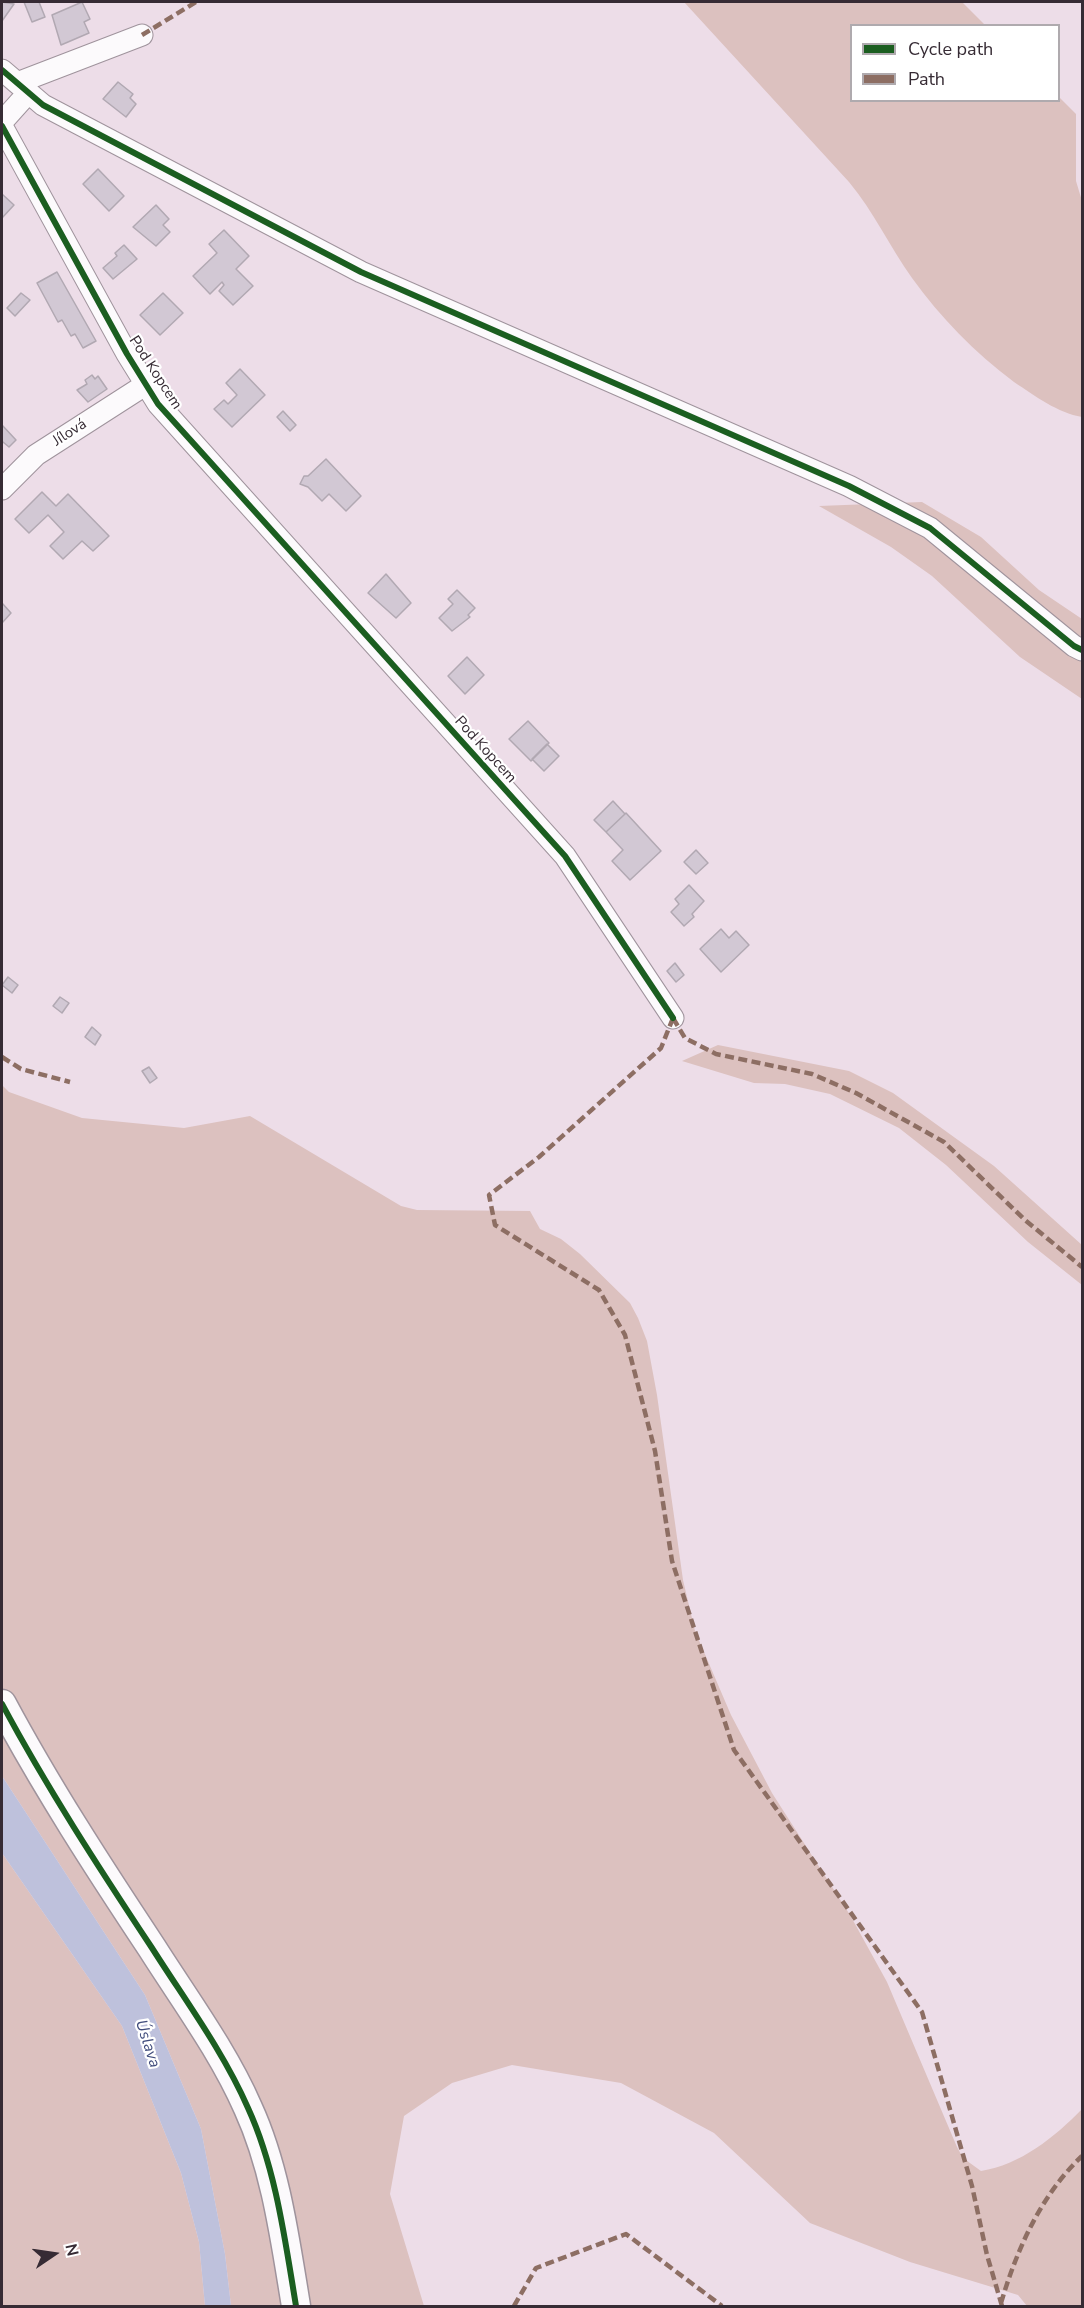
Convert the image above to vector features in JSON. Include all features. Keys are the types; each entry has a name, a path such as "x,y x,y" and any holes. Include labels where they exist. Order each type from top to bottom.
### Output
{"street":[{"path":"2,124 22,88 142,35"},
{"path":"22,88 361,272 849,486 930,528 1074,646 1083,650"},
{"name":"Pod Kopcem","path":"2,124 158,404 249,508 565,856 673,1018"},
{"name":"Jílová","path":"2,489 36,455 146,385"},
{"path":"2,1704 36,1767 188,2004 249,2108 268,2165 296,2307"}],"shaded area":[{"path":"684,2 962,2 984,24 850,24 850,102 1060,102 1060,98 1076,114 1076,181 1082,201 1082,417 1055,408 1014,382 959,334 912,278 849,182"},
{"path":"922,502 981,537 1039,590 1082,619 1082,699 1020,657 932,576 891,547 819,506"},
{"path":"718,1045 849,1071 893,1093 994,1166 1082,1245 1082,1285 1028,1242 946,1165 899,1128 830,1094 785,1084 754,1083 682,1061"},
{"path":"2,1085 9,1092 82,1118 184,1128 250,1116 401,1206 417,1210 530,1211 540,1229 561,1239 580,1254 630,1303 647,1341 657,1395 683,1580 695,1631 731,1715 772,1793 850,1915 887,1982 963,2158 981,2171 1009,2163 1036,2148 1082,2109 1082,2306 1027,2306 1018,2295 910,2262 810,2223 714,2133 621,2083 512,2065 452,2083 404,2116 390,2194 424,2306 231,2306 225,2254 201,2129 145,1995 2,1776"},
{"path":"2,1853 122,2026 181,2173 199,2242 205,2306 2,2306"}],"water":[{"name":"Úslava","path":"2,1776 145,1995 201,2129 225,2254 231,2306 205,2306 199,2242 181,2173 122,2026 2,1853"}],"building":[{"path":"2,2 14,4 2,21"},
{"path":"24,2 39,2 45,17 32,22"},
{"path":"82,2 90,19 84,22 89,33 61,45 52,15"},
{"path":"118,82 133,94 130,98 136,104 126,117 103,99"},
{"path":"98,169 124,196 109,211 83,184"},
{"path":"2,194 14,205 2,218"},
{"path":"156,205 169,219 163,225 170,232 156,246 133,227"},
{"path":"224,230 249,256 236,269 253,286 233,305 219,291 224,285 222,282 210,294 193,276 217,253 209,244"},
{"path":"124,245 137,259 113,279 103,268 117,256 115,253"},
{"path":"57,272 96,341 83,348 75,334 71,336 62,320 58,322 37,283"},
{"path":"21,293 30,300 15,316 7,308"},
{"path":"163,293 183,313 160,335 140,315"},
{"path":"240,369 265,395 232,427 214,409 224,400 228,404 237,395 226,383"},
{"path":"92,375 95,379 98,376 107,389 88,402 77,390 87,384 85,380"},
{"path":"283,411 296,425 290,431 277,417"},
{"path":"2,425 16,440 9,447 3,442 2,444"},
{"path":"326,459 361,496 346,511 329,494 322,501 308,487 300,484 304,476 308,476"},
{"path":"42,492 56,506 68,494 109,536 93,551 82,541 63,559 50,546 64,532 48,515 29,533 15,519"},
{"path":"386,574 411,603 396,618 368,593"},
{"path":"457,590 475,608 468,615 470,617 452,631 439,618 453,604 448,599"},
{"path":"2,603 11,613 2,623"},
{"path":"467,657 484,675 465,694 448,676"},
{"path":"528,721 549,743 531,761 509,739"},
{"path":"547,744 559,756 544,771 532,759"},
{"path":"613,801 625,814 606,832 594,820"},
{"path":"626,813 661,851 630,880 612,861 623,850 606,832"},
{"path":"696,850 708,863 696,874 684,862"},
{"path":"689,885 704,901 692,914 694,917 684,926 671,912 679,904 675,899"},
{"path":"721,929 729,938 736,931 749,945 721,972 700,949"},
{"path":"675,963 684,975 676,982 667,971"},
{"path":"8,977 18,985 12,993 2,985"},
{"path":"60,997 69,1003 62,1013 53,1006"},
{"path":"92,1027 101,1035 95,1045 85,1037"},
{"path":"149,1067 157,1078 150,1083 142,1071"}],"marked path":[{"path":"142,35 196,2"},
{"path":"673,1018 661,1048 539,1157 489,1195 495,1225 599,1290 625,1335 655,1451 672,1561 734,1750 922,2012 972,2186 987,2255 1002,2306"},
{"path":"673,1018 685,1038 716,1054 812,1074 856,1093 944,1142 1025,1220 1082,1267"},
{"path":"2,1057 21,1069 70,1082"},
{"path":"1001,2303 1032,2224 1054,2188 1082,2156"},
{"path":"514,2306 536,2268 626,2234 722,2306"}],"cycle path":[{"path":"2,70 43,105 361,272 849,486 930,528 1074,646 1082,650"},
{"path":"2,126 127,354 158,404 565,856 673,1018"},
{"path":"2,1704 74,1828 203,2026 238,2087 258,2131 273,2180 296,2306"}]}
